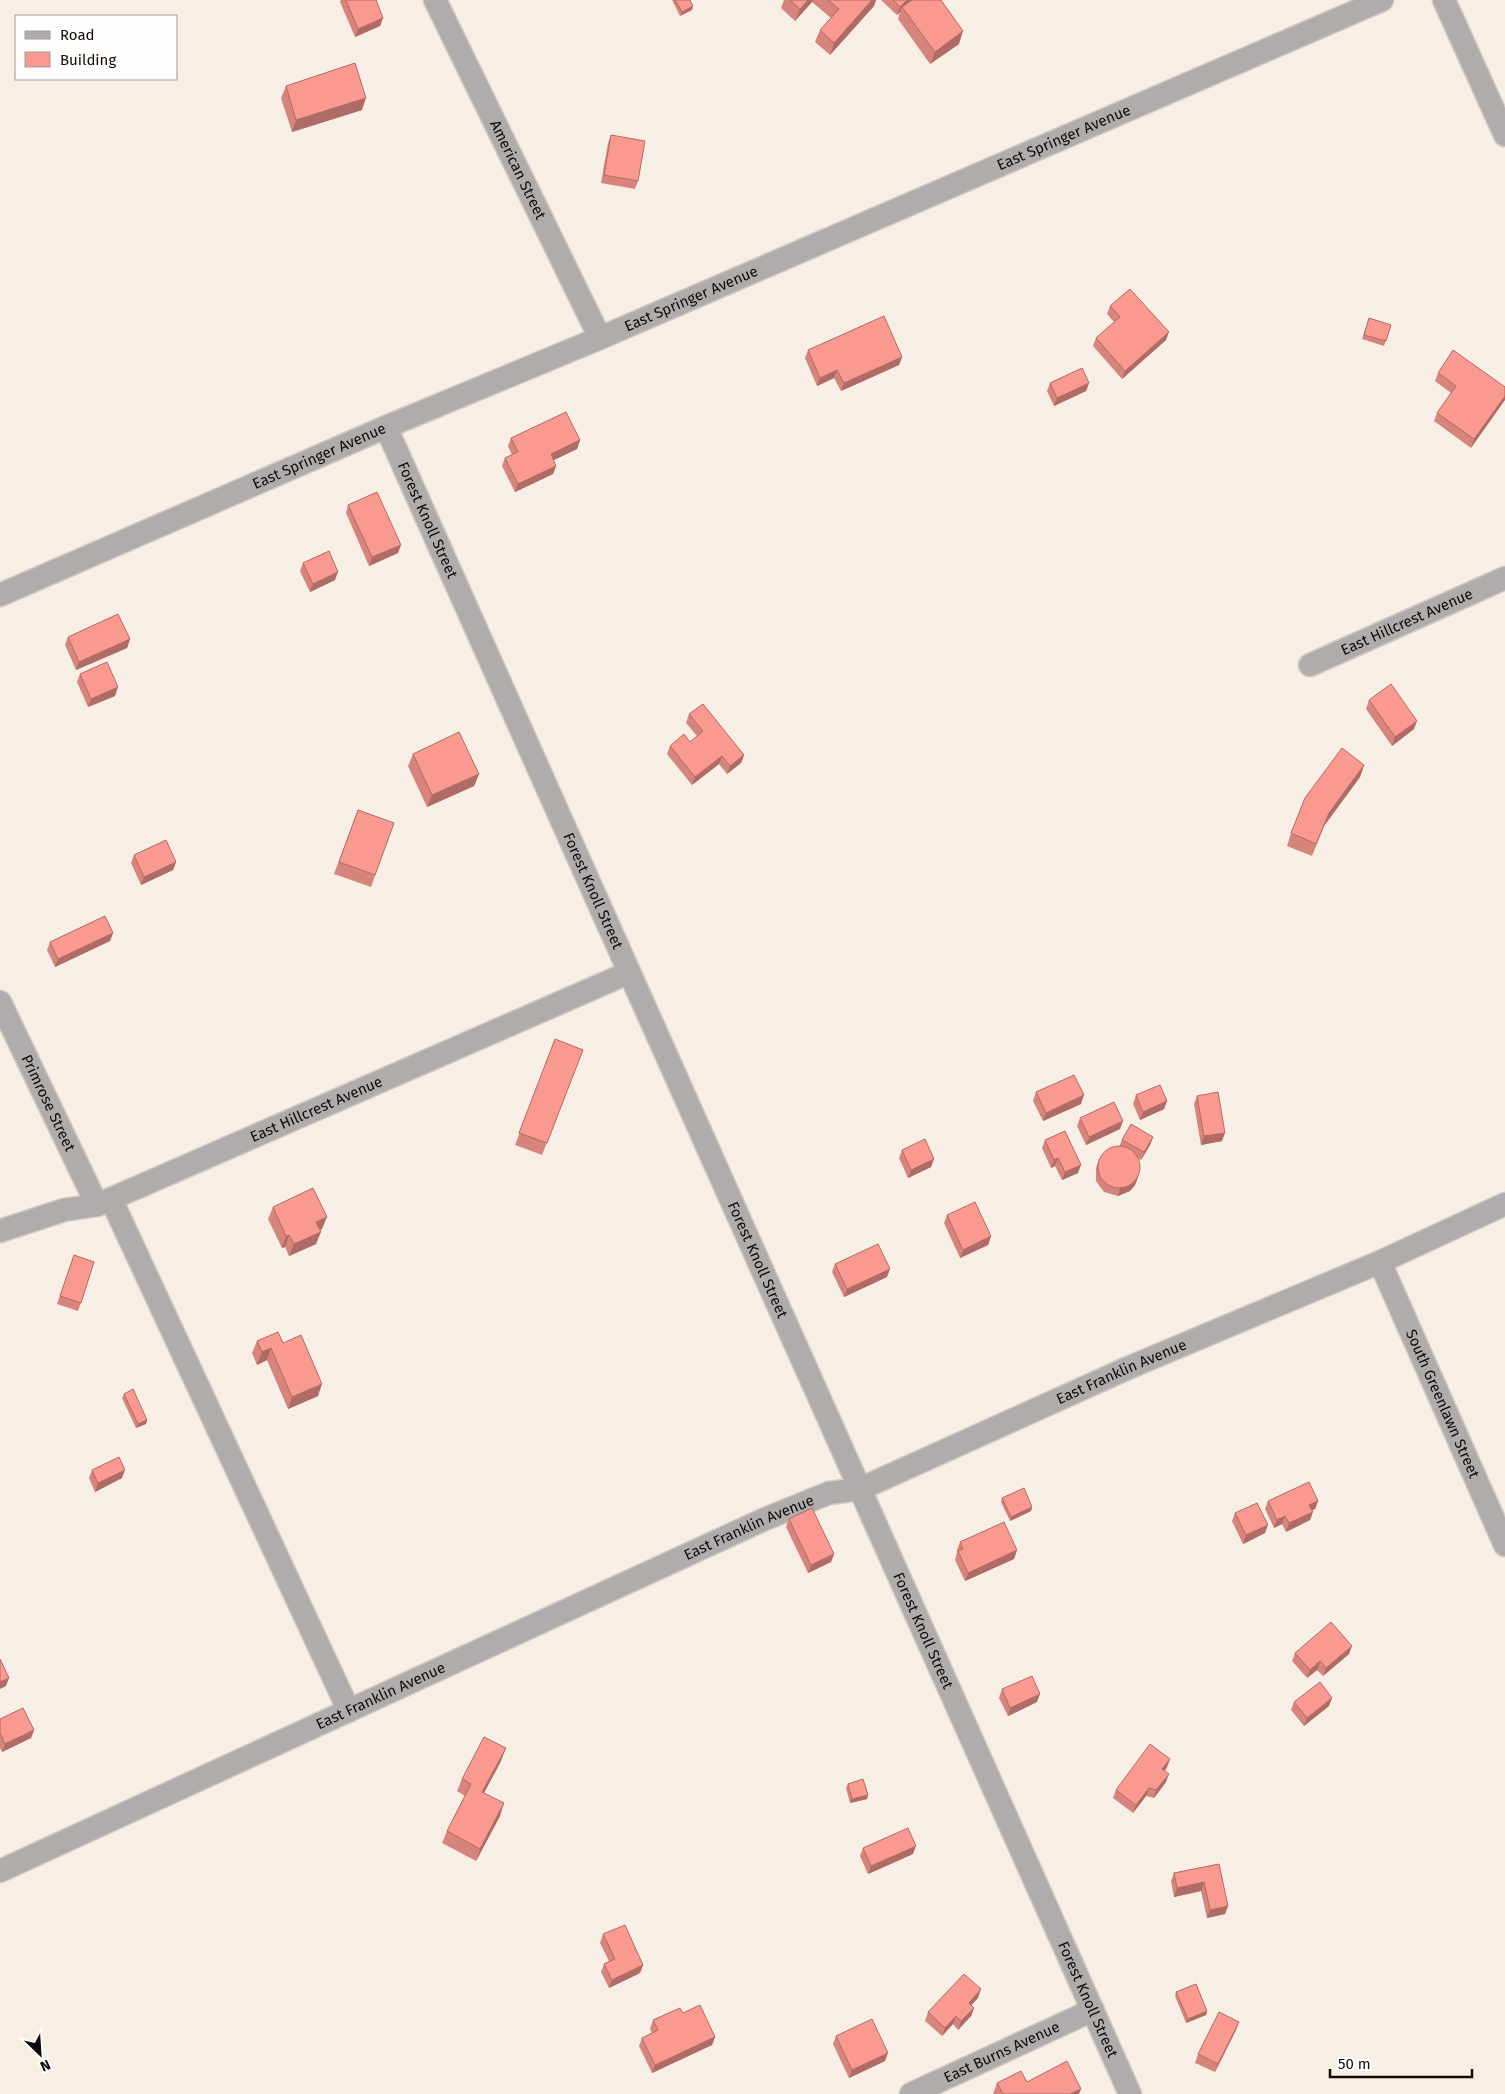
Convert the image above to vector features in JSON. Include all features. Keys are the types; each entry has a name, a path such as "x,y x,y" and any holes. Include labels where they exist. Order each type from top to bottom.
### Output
{"street":[{"name":"American Street","path":"435,0 600,338"},
{"name":"East Springer Avenue","path":"0,595 386,427 600,338 1382,0"},
{"path":"1444,0 1505,135"},
{"name":"Forest Knoll Street","path":"386,427 628,973 1130,2094"},
{"name":"East Hillcrest Avenue","path":"1310,665 1505,578"},
{"name":"East Hillcrest Avenue","path":"0,1231 64,1210 104,1202 628,973"},
{"name":"Primrose Street","path":"0,1002 104,1202 350,1711"},
{"name":"East Franklin Avenue","path":"0,1871 765,1519 830,1493 860,1489 1128,1368 1380,1262 1505,1204"},
{"name":"South Greenlawn Street","path":"1380,1262 1505,1545"},
{"name":"East Burns Avenue","path":"911,2094 1093,2010"}],"building":[{"path":"346,0 376,0 383,18 358,29"},
{"path":"675,0 690,0 693,6 682,12"},
{"path":"790,0 808,0 800,9"},
{"path":"828,0 872,0 834,43 820,30 839,9"},
{"path":"893,0 907,0 900,7"},
{"path":"912,0 941,0 963,31 935,52 902,7"},
{"path":"355,63 366,98 296,120 286,86"},
{"path":"611,135 645,141 638,181 604,175"},
{"path":"1130,289 1169,332 1125,371 1096,338 1120,317 1110,306"},
{"path":"884,316 902,357 844,383 837,370 820,378 808,350"},
{"path":"1369,318 1391,325 1386,341 1364,335"},
{"path":"1453,350 1505,387 1505,396 1474,439 1437,413 1456,386 1438,373"},
{"path":"1082,368 1089,383 1057,398 1050,383"},
{"path":"566,412 580,440 551,454 556,466 518,484 505,458 518,452 511,438"},
{"path":"377,492 401,545 372,557 348,505"},
{"path":"329,551 338,572 313,584 303,563"},
{"path":"118,614 130,639 79,662 68,637"},
{"path":"107,662 118,687 91,699 80,674"},
{"path":"1391,684 1417,721 1395,737 1369,700"},
{"path":"703,704 744,755 730,766 722,756 695,777 670,746 684,734 690,742 703,731 689,714"},
{"path":"459,732 479,774 432,795 413,754"},
{"path":"1342,748 1364,765 1329,813 1316,844 1291,833 1305,798"},
{"path":"358,810 394,823 375,875 339,862"},
{"path":"166,840 176,862 144,877 134,855"},
{"path":"105,916 113,933 58,959 50,942"},
{"path":"555,1039 583,1050 547,1143 519,1133"},
{"path":"1074,1075 1084,1095 1046,1113 1036,1092"},
{"path":"1160,1085 1167,1101 1143,1112 1136,1095"},
{"path":"1218,1092 1225,1133 1204,1136 1197,1096"},
{"path":"1114,1102 1123,1121 1089,1137 1080,1118"},
{"path":"1131,1124 1153,1137 1144,1152 1122,1140"},
{"path":"1065,1131 1081,1165 1065,1172 1058,1158 1054,1160 1045,1140"},
{"path":"925,1139 934,1159 911,1170 902,1150"},
{"path":"1119,1146 1134,1152 1140,1167 1134,1182 1119,1188 1104,1182 1098,1167 1104,1152"},
{"path":"313,1188 327,1217 316,1222 321,1232 294,1244 289,1235 286,1236 273,1207"},
{"path":"975,1202 991,1236 963,1250 947,1215"},
{"path":"878,1244 890,1269 847,1289 835,1264"},
{"path":"74,1255 94,1262 81,1303 60,1296"},
{"path":"278,1332 283,1343 301,1335 322,1384 292,1397 271,1348 262,1352 257,1341"},
{"path":"133,1389 147,1420 138,1424 124,1394"},
{"path":"119,1457 125,1470 98,1483 92,1470"},
{"path":"1309,1482 1318,1501 1309,1505 1313,1512 1289,1523 1285,1516 1277,1520 1268,1501"},
{"path":"1024,1488 1032,1507 1011,1517 1002,1498"},
{"path":"1257,1503 1268,1525 1246,1535 1235,1513"},
{"path":"812,1508 834,1554 811,1565 789,1519"},
{"path":"1004,1522 1017,1550 968,1573 958,1551 963,1549 960,1542"},
{"path":"1331,1622 1352,1646 1326,1668 1320,1661 1310,1670 1295,1653"},
{"path":"0,1659 9,1678 0,1682"},
{"path":"1032,1676 1040,1694 1010,1708 1002,1689"},
{"path":"1320,1682 1332,1698 1307,1718 1294,1702"},
{"path":"23,1708 34,1730 5,1744 0,1733 0,1719"},
{"path":"484,1737 506,1748 482,1792 504,1803 480,1849 447,1831 471,1784 462,1779"},
{"path":"1150,1744 1170,1759 1162,1769 1169,1774 1156,1790 1149,1788 1136,1805 1116,1790"},
{"path":"863,1779 868,1795 852,1799 848,1784"},
{"path":"908,1828 916,1846 871,1866 863,1848"},
{"path":"1219,1864 1228,1906 1210,1910 1204,1882 1177,1888 1174,1873"},
{"path":"625,1925 643,1965 612,1980 604,1964 615,1959 603,1934"},
{"path":"964,1974 981,1989 969,2003 974,2008 961,2021 956,2016 945,2028 928,2012"},
{"path":"1196,1984 1207,2011 1188,2019 1176,1992"},
{"path":"700,2005 715,2037 655,2065 642,2038 658,2030 653,2020 680,2008 683,2013"},
{"path":"1219,2012 1239,2022 1218,2064 1198,2054"},
{"path":"872,2019 888,2053 852,2070 836,2036"},
{"path":"1067,2061 1081,2089 1070,2094 1003,2094 997,2083 1021,2071 1027,2082"}]}
